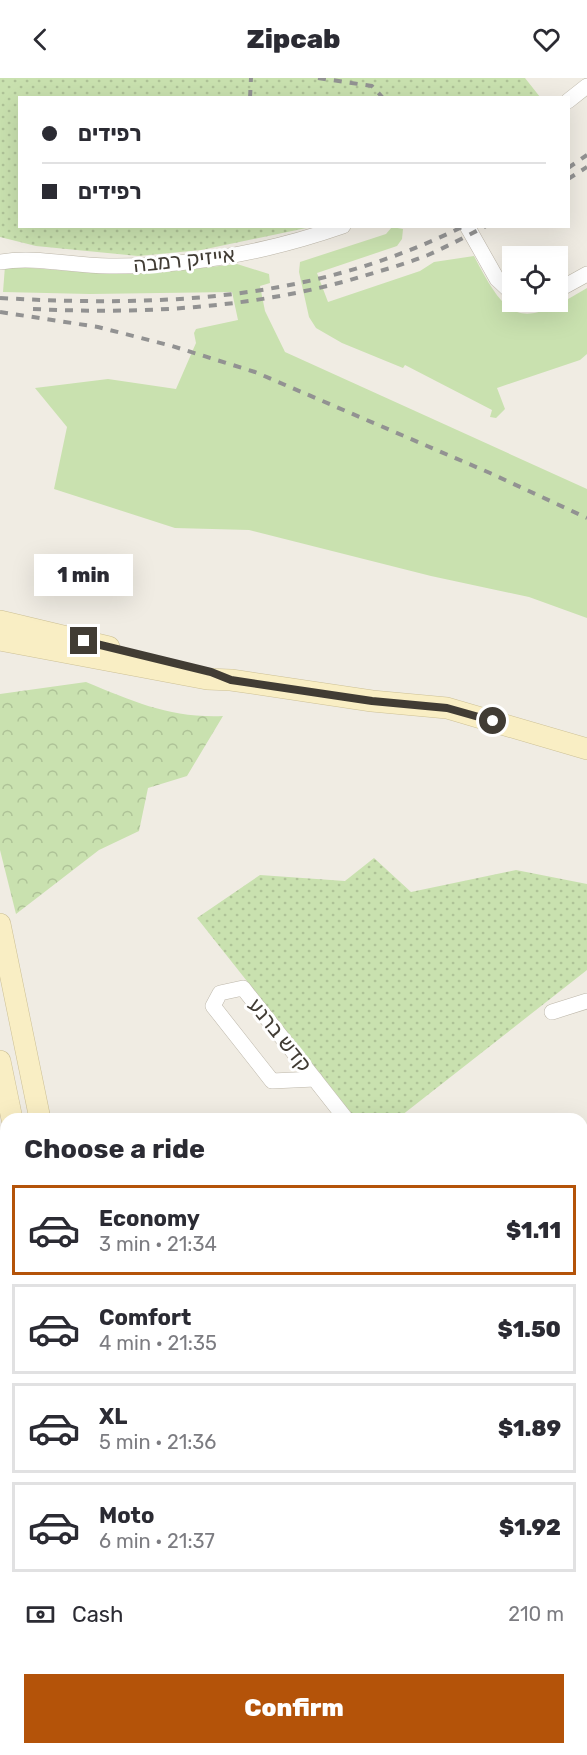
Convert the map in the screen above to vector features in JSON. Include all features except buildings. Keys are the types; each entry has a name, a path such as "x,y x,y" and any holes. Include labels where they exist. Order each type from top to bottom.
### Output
{"street":[{"path":"570,99 587,86"},
{"name":"אייזיק רמבה","path":"0,262 21,259 91,266 186,262 274,248 338,228"},
{"path":"468,228 497,279 502,284"},
{"name":"אייזיק רמבה","path":"0,249 21,259"},
{"path":"568,284 587,274"},
{"path":"0,621 211,672 231,680"},
{"path":"0,640 207,679 231,680 372,701 447,708 587,749"},
{"path":"0,924 39,1113"},
{"name":"קדש ברנע","path":"315,1079 272,1081 213,1006 220,993 243,988 315,1079 341,1113"},
{"path":"552,1012 587,1001"},
{"path":"0,1061 11,1113"}],"green space":[{"path":"0,78 525,78 539,96 18,96 18,228 306,228 201,250 138,256 36,246 0,237"},
{"path":"391,228 403,229 402,239 397,246 317,273 328,302 420,271 434,262 474,256 486,279 502,300 502,312 568,312 568,299 587,288 587,354 580,360 497,388 505,409 496,418 490,417 492,410 405,365 403,368 342,343 316,328 309,317 299,272 300,262 386,234"},
{"path":"237,264 269,274 270,283 260,286 265,311 285,352 587,489 587,618 529,597 431,576 249,530 175,528 54,489 67,427 35,388 108,379 176,389 196,343 194,333 196,329 238,320 232,292 90,294 3,292 5,266 108,274 156,273"},
{"path":"86,682 137,702 169,711 223,716 187,776 148,788 139,831 99,850 16,914 0,850 0,694"},
{"path":"374,858 411,892 516,870 587,884 587,970 405,1113 351,1113 197,918 260,875 345,881"}],"railway":[{"path":"250,96 251,78"},
{"path":"318,78 372,86 381,96"},
{"path":"570,167 587,155"},
{"path":"570,178 587,167"},
{"path":"0,298 120,301 237,294 294,284 351,270 407,251 459,228"},
{"path":"33,309 153,310 232,303 311,290 409,262 435,252 482,228"},
{"path":"0,312 98,327 172,346 255,372 490,473 587,518"}],"route":[{"path":"84,641 211,672 231,680 372,701 447,708 493,721"}]}
